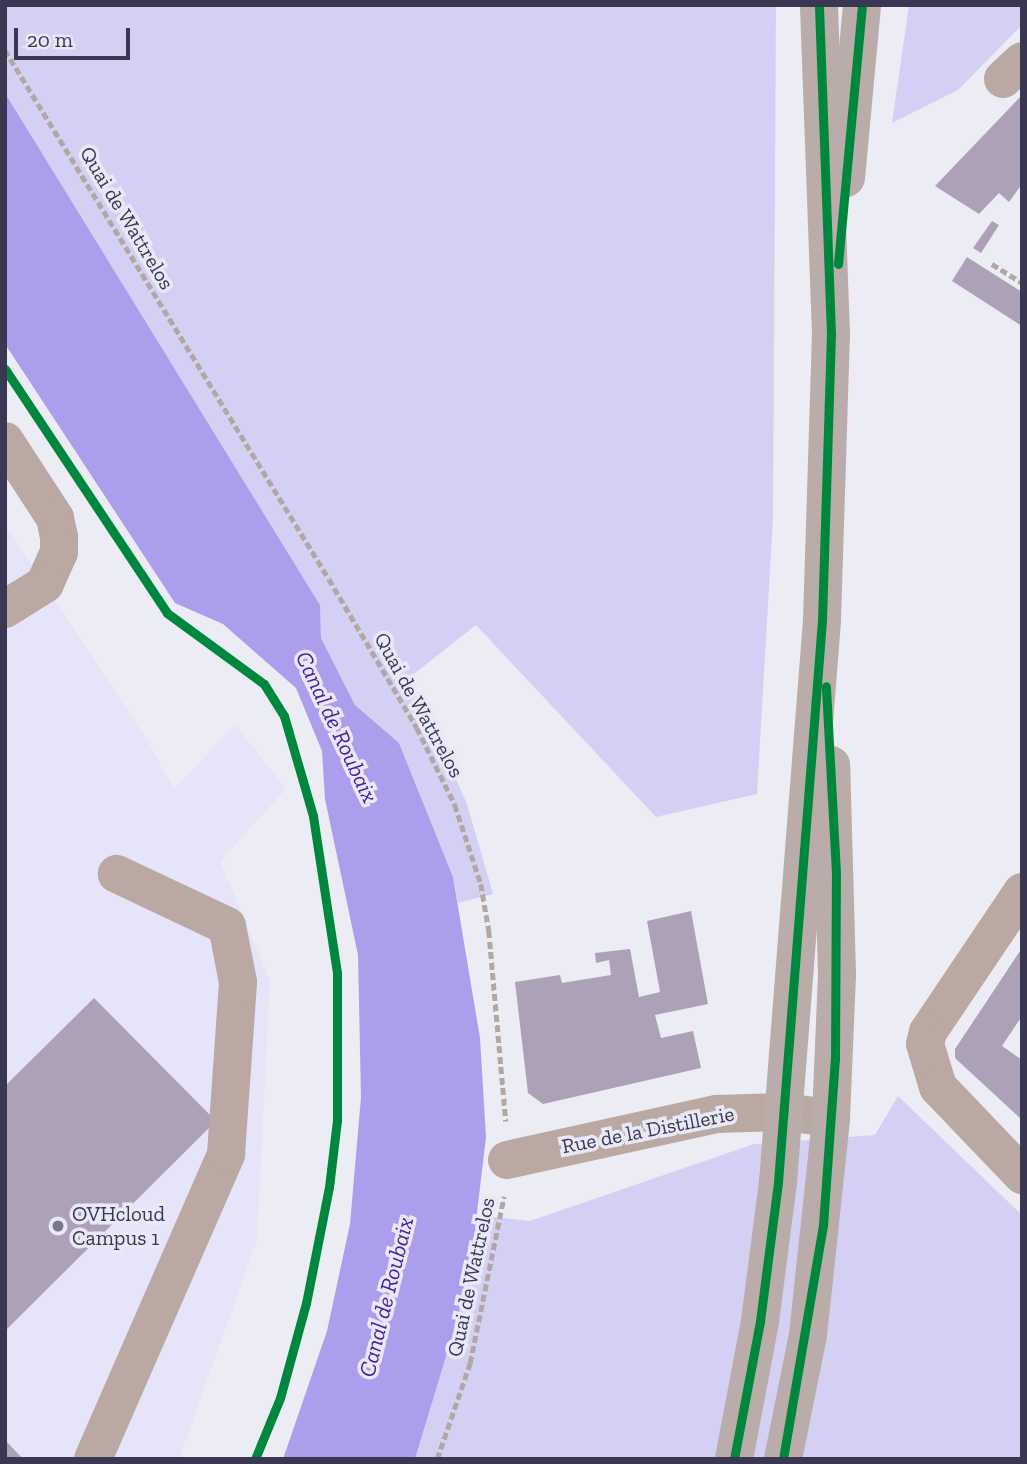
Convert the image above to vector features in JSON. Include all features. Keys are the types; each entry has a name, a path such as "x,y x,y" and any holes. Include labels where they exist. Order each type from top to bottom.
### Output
{"main road":[{"path":"819,5 831,334"},
{"path":"734,1459 760,1321 784,1112 822,620 831,334 862,5"},
{"path":"783,1459 810,1322 831,1118 836,873 822,620"}],"street":[{"path":"5,441 55,518 59,552 45,583 5,609"},
{"path":"93,1459 226,1154 238,982 227,926 117,874"},
{"path":"1022,892 928,1032 925,1044 938,1087 1022,1175"},
{"name":"Rue de la Distillerie","path":"507,1160 717,1114 784,1112 831,1118"}],"path":[{"path":"992,264 1022,283"}],"shaded area":[{"path":"5,5 776,5 773,518 757,794 656,817 476,625 410,677 467,804 493,894 458,903 453,877 399,743 355,705 321,638 320,605 5,93"},
{"path":"909,5 1022,5 1022,25 958,90 892,123"},
{"path":"5,524 148,742 174,789 235,725 286,789 220,861 270,980 257,1240 179,1459 5,1459"},
{"path":"898,1096 1022,1215 1022,1459 415,1459 458,1317 477,1215 530,1221 754,1144 875,1135"}],"water":[{"name":"Canal de Roubaix","path":"5,93 320,605 321,638 355,705 399,743 453,877 480,1038 486,1137 474,1238 458,1317 415,1459 283,1459 327,1331 350,1224 361,1097 358,955 325,799 322,751 296,688 223,624 175,603 5,344"}],"building":[{"path":"1022,95 1022,184 1009,202 999,193 979,214 935,186"},
{"path":"992,221 999,225 981,253 973,248"},
{"path":"967,257 1022,292 1022,326 952,281"},
{"path":"691,911 708,1004 655,1015 661,1038 693,1031 701,1068 543,1104 528,1093 515,982 560,975 562,983 611,975 609,960 596,963 595,953 630,949 639,997 660,992 647,921"},
{"path":"1022,948 1022,1016 1002,1046 1022,1060 1022,1120 955,1058 955,1049"},
{"name":"OVHcloud Campus 1","path":"94,998 216,1121 5,1331 5,1086"},
{"path":"5,1440 23,1459 5,1459"}],"cycle path":[{"path":"734,1459 760,1321 778,1182 822,620 831,334 819,5"},
{"path":"838,264 862,5"},
{"path":"5,369 167,613 264,684 284,716 313,816 337,973 337,1120 329,1187 306,1303 280,1398 255,1459"},
{"path":"783,1459 823,1225 835,1059 836,873 826,686"}],"place":[{"name":"OVHcloud Campus 1","path":"58,1226"}]}
